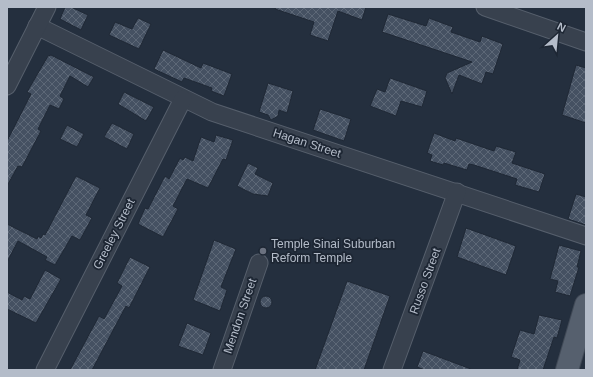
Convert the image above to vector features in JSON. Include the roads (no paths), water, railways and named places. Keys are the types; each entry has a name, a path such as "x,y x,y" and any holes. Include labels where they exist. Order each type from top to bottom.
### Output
{"main road":[{"path":"568,370 586,309"}],"street":[{"path":"7,86 47,7"},
{"path":"485,7 586,42"},
{"name":"Hagan Street","path":"37,26 183,99 230,118 586,236"},
{"name":"Greeley Street","path":"45,370 183,99"},
{"name":"Russo Street","path":"392,370 457,192"},
{"name":"Mendon Street","path":"222,370 259,263"}],"place":[{"name":"Temple Sinai Suburban Reform Temple","path":"263,251"}]}
